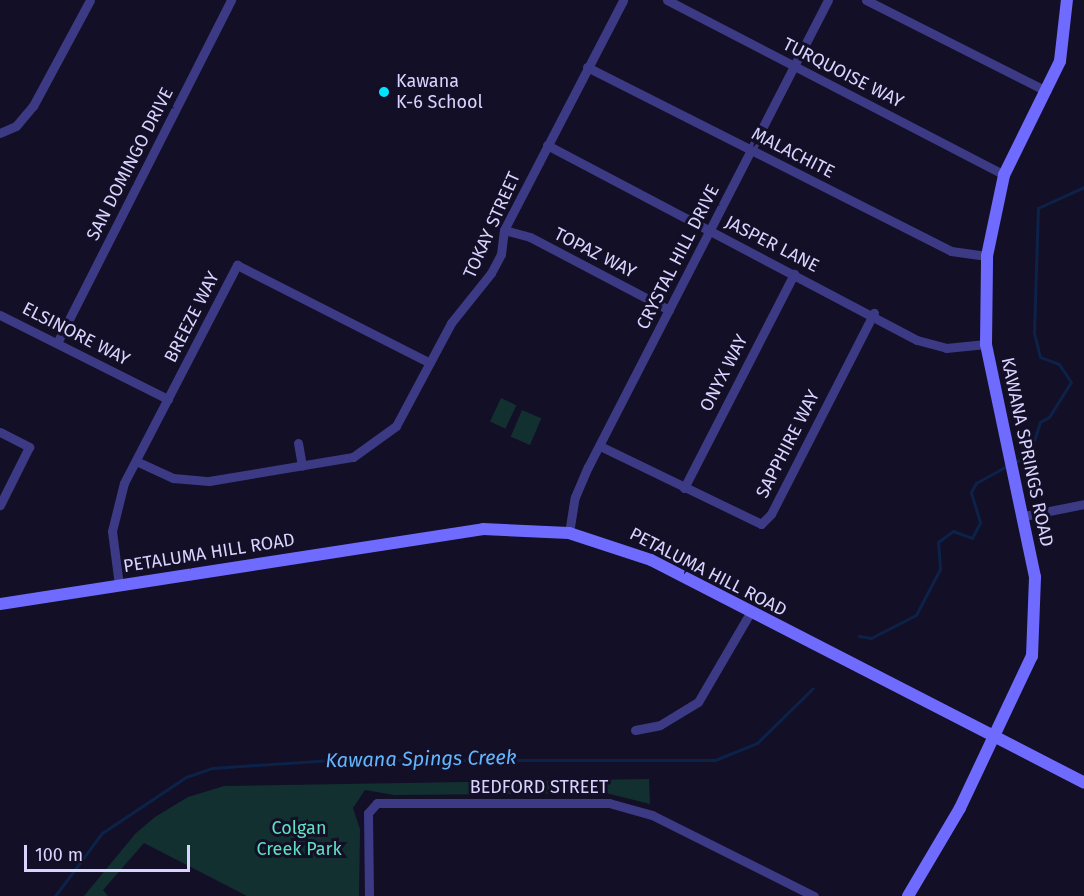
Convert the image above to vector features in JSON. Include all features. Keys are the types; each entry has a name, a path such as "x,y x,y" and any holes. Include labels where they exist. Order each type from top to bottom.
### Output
{"main road":[{"name":"KAWANA SPRINGS ROAD","path":"908,896 996,736 1024,676 1037,627 1035,577 986,344 987,256 1004,175 1060,61 1067,0"},
{"name":"PETALUMA HILL ROAD","path":"0,604 483,529 569,533 651,560 1084,783"}],"street":[{"path":"0,133 16,126 33,106 90,0"},
{"name":"SAN DOMINGO DRIVE","path":"57,343 231,0"},
{"name":"TOKAY STREET","path":"136,461 191,482 353,457 376,444 396,426 451,323 492,273 501,254 504,230 623,0"},
{"name":"TURQUOISE WAY","path":"667,0 1004,175"},
{"name":"CRYSTAL HILL DRIVE","path":"569,533 575,497 828,0"},
{"path":"866,0 1046,91"},
{"name":"MALACHITE","path":"587,67 951,251 987,256"},
{"name":"JASPER LANE","path":"547,146 874,313 932,346 986,344"},
{"name":"TOPAZ WAY","path":"504,230 530,237 669,310"},
{"name":"BREEZE WAY","path":"119,585 112,531 116,505 136,461 237,266 430,363"},
{"name":"ONYX WAY","path":"684,488 794,274"},
{"name":"SAPPHIRE WAY","path":"600,446 749,521 766,520 874,313"},
{"name":"ELSINORE WAY","path":"0,315 168,399"},
{"path":"0,432 29,447 0,505"},
{"path":"298,443 302,466"},
{"path":"1024,516 1084,504"},
{"path":"635,730 660,725 698,702 750,613"},
{"name":"BEDFORD STREET","path":"369,896 368,813 377,803 609,803 642,810 813,896"}],"green space":[{"path":"501,398 516,405 505,429 490,422"},
{"path":"522,410 541,418 530,445 511,437"},
{"name":"Colgan Creek Park","path":"649,779 650,804 606,793 394,795 365,790 353,808 360,829 359,896 247,896 144,843 103,890 108,896 84,896 136,833 155,817 188,797 224,786"}],"waterway":[{"name":"Kawana Spings Creek","path":"1013,463 1029,456 1040,422 1049,417 1071,382 1059,364 1040,357 1034,333 1038,208 1084,187"},
{"name":"Kawana Spings Creek","path":"859,636 871,638 916,615 940,569 938,542 953,531 972,538 980,522 971,492 976,483 1007,466"},
{"name":"Kawana Spings Creek","path":"55,896 102,833 186,777 212,768 332,760 715,760 757,743 813,688"}],"place":[{"name":"Kawana K-6 School","path":"384,92"}]}
